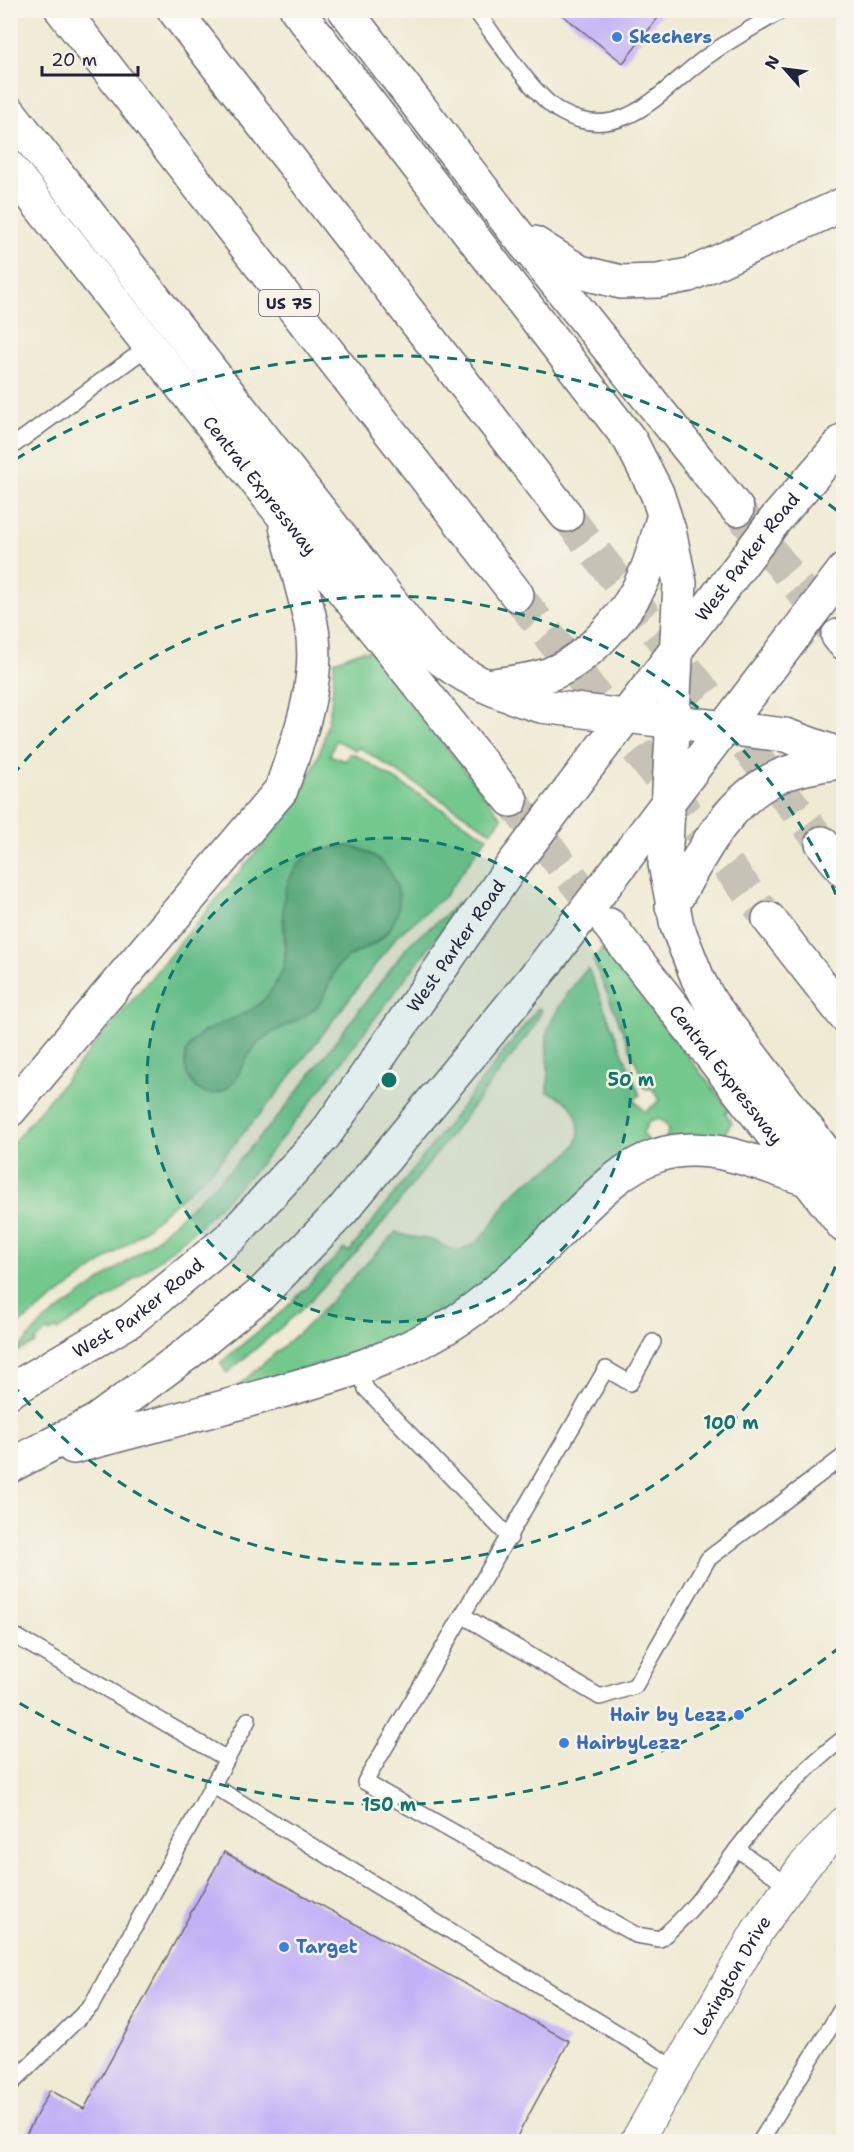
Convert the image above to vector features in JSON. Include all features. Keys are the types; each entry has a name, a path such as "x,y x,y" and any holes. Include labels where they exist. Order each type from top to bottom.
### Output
{"main road":[{"name":"US 75","path":"62,10 517,595"},
{"path":"174,10 566,515"},
{"path":"297,10 630,440 650,475 664,513 680,583 665,864 672,906 687,953 711,1002 843,1177"},
{"path":"345,10 513,229 737,509"},
{"path":"10,113 424,644 447,663 487,686 541,706 785,735 843,756"},
{"name":"Central Expressway","path":"10,168 148,346 511,800"},
{"path":"513,229 580,272 621,282 658,281 689,275 843,204"},
{"name":"West Parker Road","path":"10,1391 131,1320 231,1237 324,1136 512,866 775,520 843,440"},
{"path":"487,686 549,674 580,658 593,646 617,619 641,582 664,513"},
{"path":"10,1110 281,790 300,735 313,681 312,626 285,518"},
{"path":"15,1464 96,1421 261,1294 342,1211 543,967 843,570"},
{"path":"672,906 709,842 747,796 781,775 843,761"},
{"path":"822,843 843,871"},
{"path":"769,919 843,1015"},
{"name":"Central Expressway","path":"609,925 843,1226"},
{"path":"15,1464 359,1369 400,1353 449,1326 494,1293 605,1188 637,1164 654,1156 684,1151 722,1152 809,1180"}],"street":[{"name":"Lexington Drive","path":"636,2142 758,1930 789,1886 839,1836"}],"lane":[{"path":"475,10 541,95 561,112 585,121 612,121 637,113 710,53 783,10"},
{"path":"10,448 148,346"},
{"path":"653,1342 630,1383 606,1369 510,1538 365,1782 636,1935 660,1939 686,1918 737,1849 817,1758 843,1738"},
{"path":"359,1369 366,1389 510,1538"},
{"path":"462,1616 600,1697 635,1686 708,1559 843,1456"},
{"path":"10,1633 227,1759"},
{"path":"10,2085 91,2006 248,1720"},
{"path":"212,1785 678,2070"},
{"path":"737,1849 789,1886"},
{"path":"760,2142 843,2005"}],"green space":[{"path":"363,650 365,652 370,650 502,818 491,832 359,747 356,750 336,740 330,755 345,761 349,754 354,754 487,837 445,896 397,936 277,1094 212,1170 134,1239 11,1330 11,1145 288,814 309,778 323,741 331,702 334,661","holes":["359,848 372,855 391,876 398,901 396,915 390,928 380,940 341,963 321,999 312,1008 274,1030 260,1042 233,1082 187,1074 186,1051 203,1032 249,1013 271,992 285,964 283,913 293,872 316,851"]},
{"path":"349,846 364,850 387,868 398,893 399,907 394,921 380,939 351,955 340,964 317,1007 259,1042 227,1088 213,1094 198,1090 188,1077 185,1063 188,1049 195,1039 260,1003 280,975 286,952 283,905 287,886 296,868 309,855 318,850"},
{"path":"458,902 461,905 305,1110 255,1170 197,1228 115,1294 57,1331 56,1328 49,1333 48,1330 35,1341 36,1343 15,1353 43,1322 150,1245 232,1168 282,1112 407,947 446,915"},
{"path":"603,948 730,1110 725,1113 732,1122 721,1139 665,1140 668,1132 666,1124 659,1119 650,1120 643,1132 646,1139 653,1144 478,1289 394,1341 233,1390 309,1324 396,1232 432,1240 450,1248 466,1248 482,1237 517,1190 569,1153 576,1143 579,1132 577,1118 565,1101 547,1092 547,1036 557,1010 588,968 640,1095 634,1100 645,1112 660,1100 651,1087 647,1089 642,1086 645,1084 593,960"},
{"path":"538,1008 542,1010 532,1030 375,1233 299,1312 227,1373 220,1363 285,1309 344,1249 349,1252"}],"building":[{"name":"Skechers","path":"556,10 664,10 623,63"},
{"name":"Target","path":"224,1852 569,2041 514,2142 22,2142 50,2090 84,2109"}],"tunnel":[{"path":"737,509 838,636"},
{"path":"566,515 822,843"},
{"path":"517,595 769,919"},
{"path":"511,800 608,924"}],"place":[{"name":"Skechers","path":"617,37"},
{"name":"Hair by Lezz","path":"739,1715"},
{"name":"HairbyLezz","path":"564,1743"},
{"name":"Target","path":"284,1947"}]}
